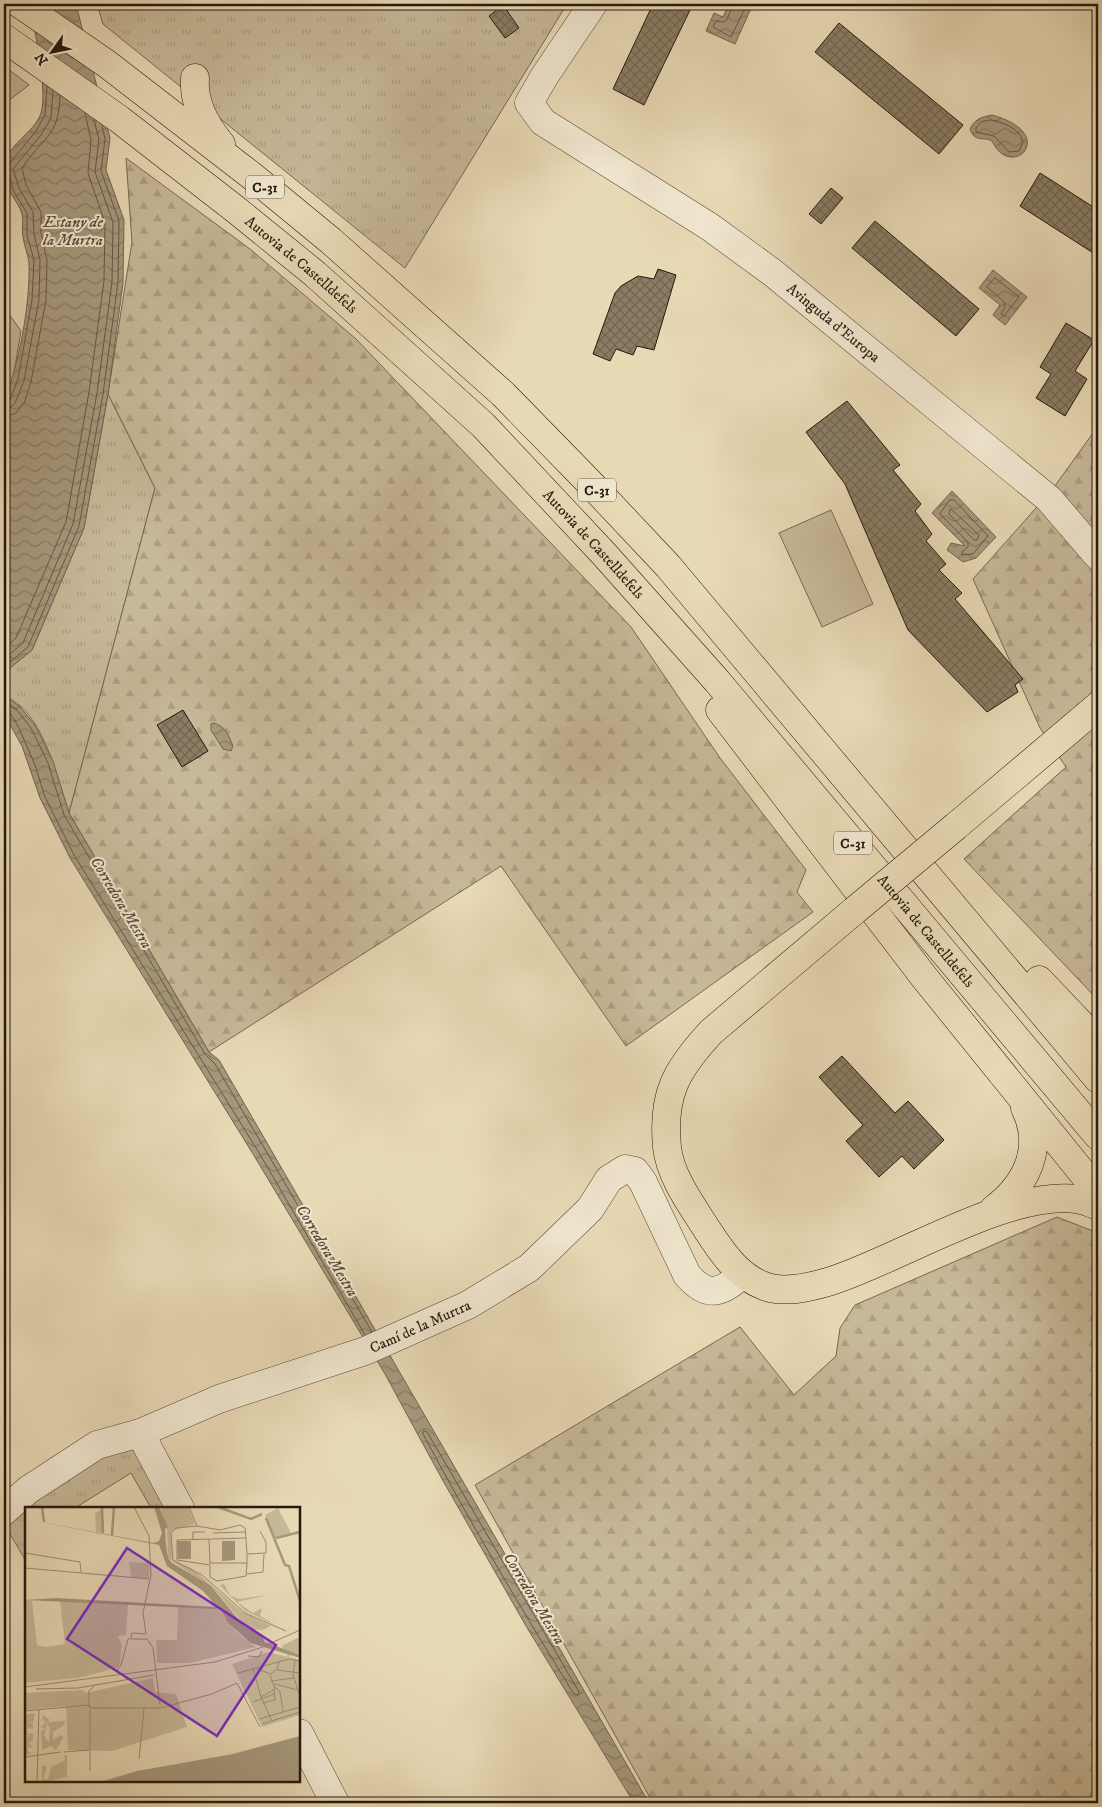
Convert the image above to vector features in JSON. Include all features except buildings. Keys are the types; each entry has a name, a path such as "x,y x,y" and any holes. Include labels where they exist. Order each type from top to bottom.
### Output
{"highway":[{"name":"C-31","path":"20,4 134,84 252,176 432,330 503,394 668,566 1098,1079"},
{"name":"Autovia de Castelldefels","path":"12,43 119,118 315,274 483,425 604,554 717,681 1098,1136"},
{"path":"134,84 152,92 171,94 183,92 195,78 197,103 208,127 230,154 252,176"},
{"path":"604,554 843,873 1098,1192"},
{"path":"1098,706 711,1032 692,1052 676,1076 667,1102 666,1129 668,1154 680,1184 724,1256 743,1274 766,1287 782,1289 814,1286 842,1277 985,1216 1028,1202 1049,1199 1077,1199 1098,1206"},
{"path":"930,877 1010,949 1098,1042"},
{"path":"985,1216 1014,1193 1024,1179 1034,1153 1032,1128 1027,1112 1015,1089"}],"street":[{"name":"Avinguda d'Europa","path":"593,4 544,77 530,103 543,122 710,227 773,273 1049,499 1098,556"},
{"name":"Camí de la Murtra","path":"4,1511 28,1490 96,1445 140,1433 219,1399 376,1346 468,1305 529,1268 590,1209 609,1179 625,1169 635,1171 643,1182 687,1275 697,1287 710,1291 722,1290 743,1274"},
{"path":"140,1433 179,1507"},
{"path":"300,1735 335,1803"}],"green space":[{"path":"97,4 567,4 405,268 103,24"},
{"path":"4,66 29,85 4,104"},
{"path":"126,158 250,249 356,339 631,627 720,758 806,870 797,892 813,912 626,1046 501,866 209,1052 69,813 155,488 108,394 132,242"},
{"path":"4,307 21,331 13,378 4,404"},
{"path":"108,394 155,488 69,813 47,747 39,730 29,715 4,696 4,673 32,650 84,528"},
{"path":"1098,426 1098,1000 964,859 1066,767 1040,728 973,579 1052,490"},
{"path":"831,510 873,604 822,627 779,533"},
{"path":"1057,1217 1098,1233 1098,1803 653,1803 475,1485 740,1327 794,1395 836,1356 840,1328 855,1305"},
{"path":"110,1445 136,1445 169,1507 150,1507 131,1473 77,1507 25,1507 25,1559 4,1524 31,1499"}],"water":[{"name":"Estany de la Murtra","path":"30,4 76,4 110,138 106,170 124,220 123,283 108,394 84,528 32,650 4,673 4,404 22,334 28,298 29,263 22,234 22,214 9,190 4,169 5,161 9,154 37,120 43,103 42,75"},
{"path":"729,4 753,4 735,44 706,31 714,13 723,17"},
{"path":"992,115 1013,123 1024,133 1027,142 1025,150 1019,156 1010,157 1000,152 992,141 977,138 972,133 970,129 976,121"},
{"path":"993,270 1027,297 1005,325 993,315 1000,305 979,288"},
{"path":"952,491 996,537 976,558 963,562 947,550 951,543 965,546 932,513"},
{"name":"Corredora Mestra","path":"4,696 19,706 35,725 53,761 69,813 209,1052 219,1060 649,1803 634,1803 526,1626 442,1479 385,1374 253,1154 70,858 40,798 22,746 4,714"},
{"path":"214,723 221,726 228,735 233,746 231,751 223,749 211,730 211,724"}]}
